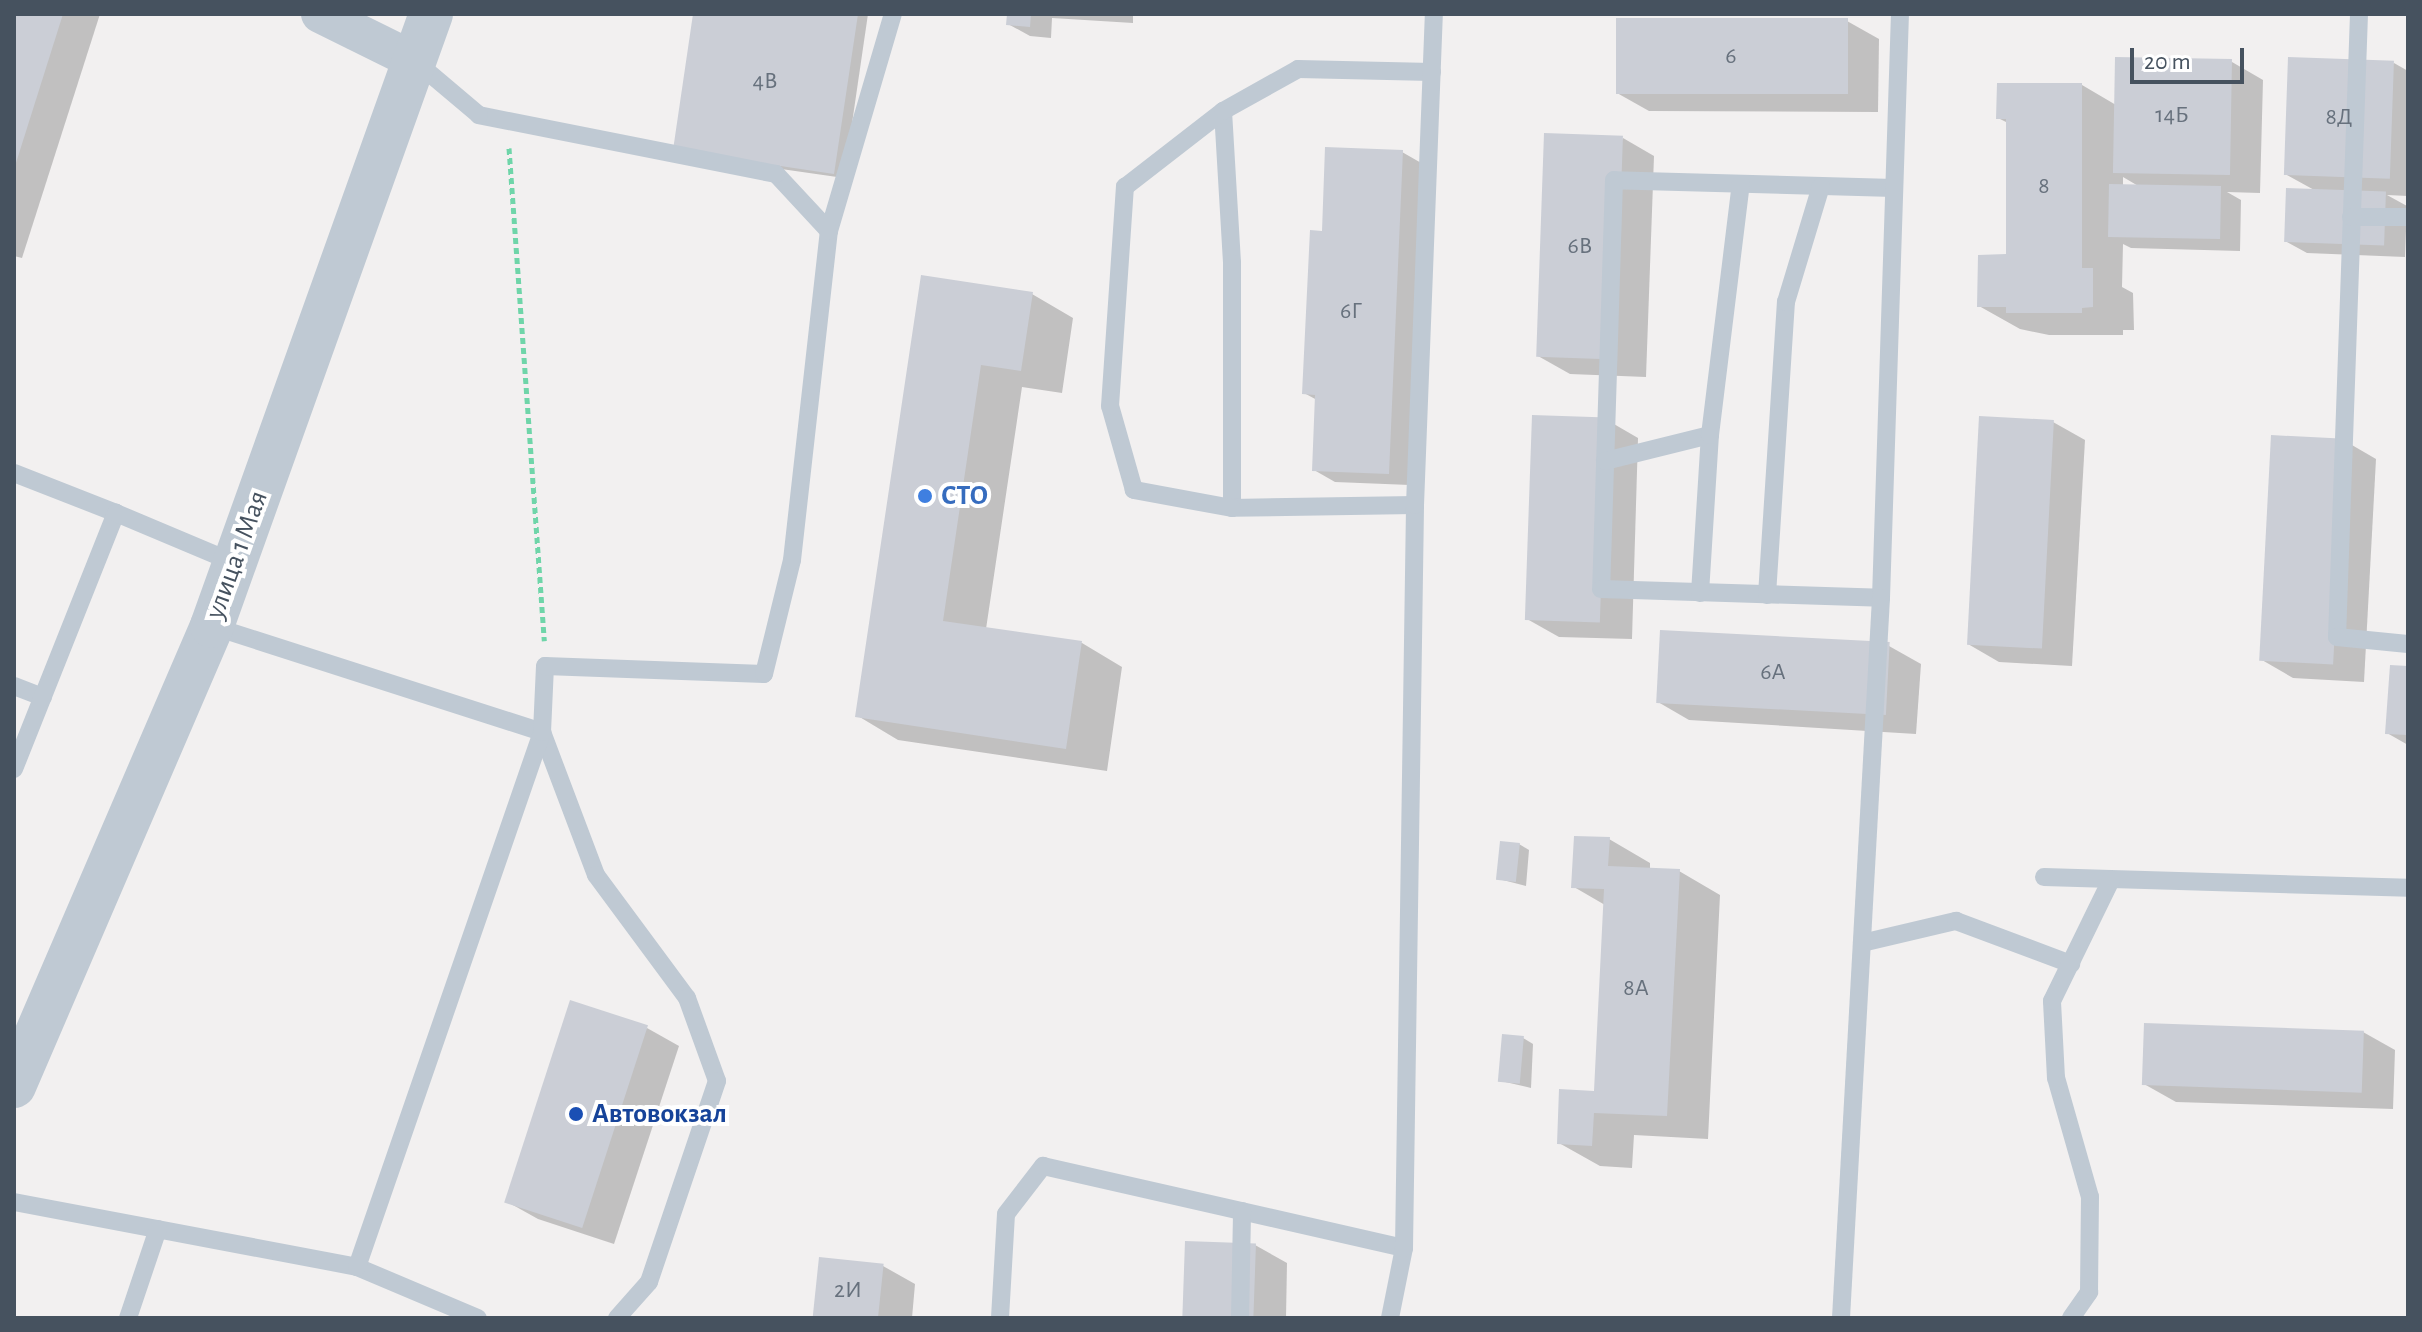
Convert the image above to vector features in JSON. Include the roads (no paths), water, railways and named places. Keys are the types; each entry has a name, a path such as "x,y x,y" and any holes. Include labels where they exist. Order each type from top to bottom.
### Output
{"street":[{"path":"320,14 415,61"},
{"name":"улица 1 Мая","path":"14,1086 212,626 431,14"}],"lane":[{"path":"357,1267 542,732 545,666 764,674 792,560 829,231 893,14"},
{"path":"1390,1318 1404,1248 1415,505 1434,14"},
{"path":"1841,1318 1881,598 1900,14"},
{"path":"2359,14 2337,637 2408,644"},
{"path":"415,61 479,115 507,118 776,174 829,231"},
{"path":"1415,505 1232,508 1134,490 1110,406 1125,187 1223,111 1298,69 1432,72"},
{"path":"1223,111 1232,263 1232,508"},
{"path":"1881,598 1601,589 1605,461 1614,180 1894,188"},
{"path":"1700,593 1710,435 1741,184"},
{"path":"1767,595 1786,302 1821,186"},
{"path":"2351,217 2408,217"},
{"path":"1605,461 1710,435"},
{"path":"14,473 235,563"},
{"path":"14,769 116,513"},
{"path":"212,626 542,732"},
{"path":"14,686 43,697"},
{"path":"542,732 596,875 687,998 717,1081 649,1282 617,1318"},
{"path":"2044,877 2408,888"},
{"path":"2071,1318 2089,1292 2090,1197 2056,1078 2052,1001 2111,880"},
{"path":"1862,943 1956,921 2071,964"},
{"path":"1000,1318 1006,1214 1043,1166 1404,1248"},
{"path":"14,1202 357,1267 478,1318"},
{"path":"1240,1318 1242,1211"},
{"path":"128,1318 158,1229"}],"place":[{"name":"СТО","path":"925,496"},
{"name":"Автовокзал","path":"576,1114"}]}
